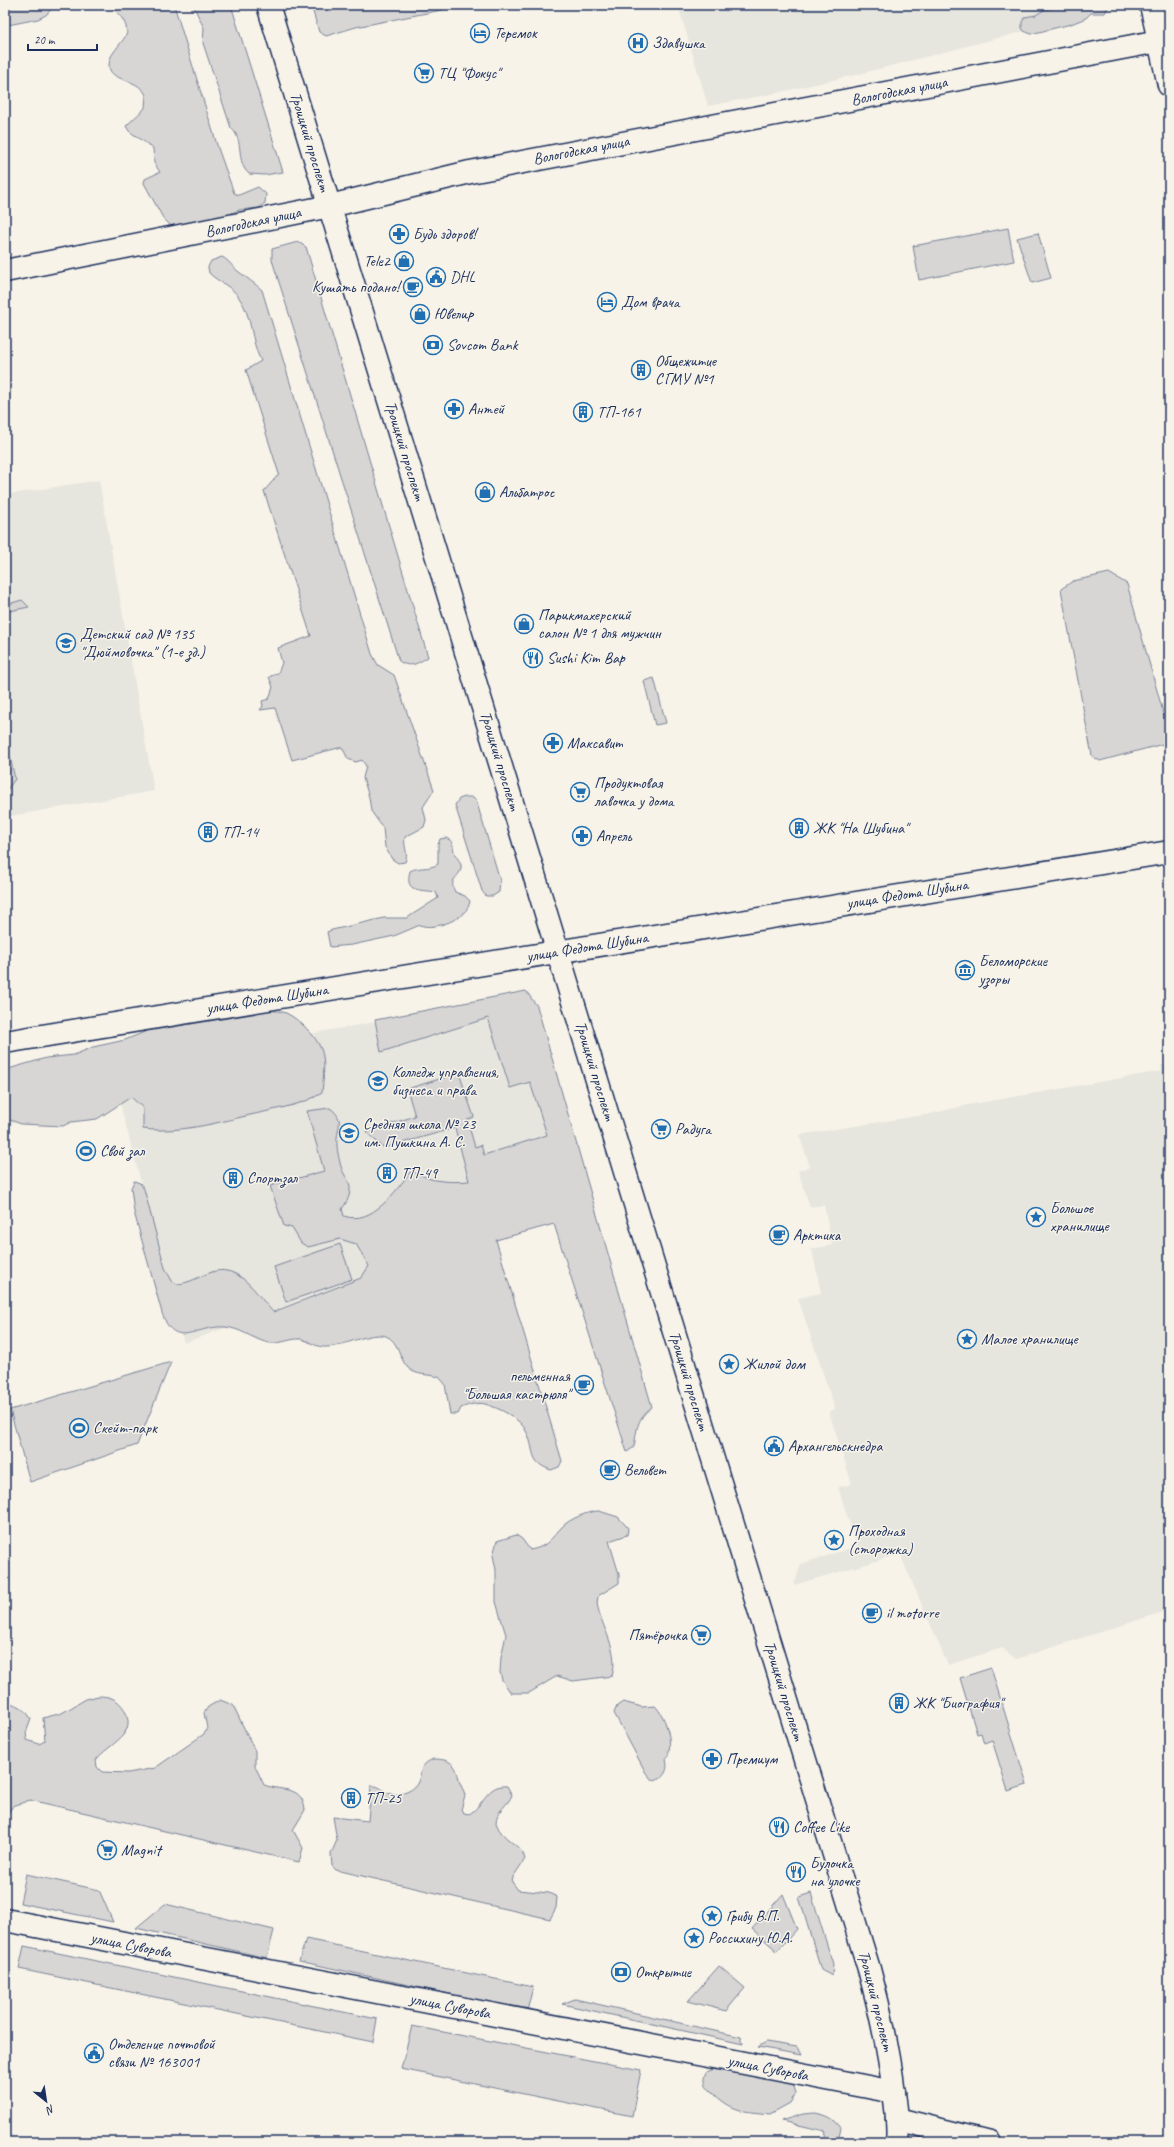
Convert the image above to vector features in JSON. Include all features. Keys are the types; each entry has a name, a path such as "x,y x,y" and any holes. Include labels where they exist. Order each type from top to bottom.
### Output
{"street":[{"name":"Троицкий проспект","path":"268,5 869,1969 885,2030 897,2119 897,2142"},
{"path":"1151,5 1169,85"},
{"name":"Вологодская улица","path":"5,271 330,206 470,172 556,154 1159,41"},
{"name":"улица Федота Шубина","path":"5,1042 1169,852"},
{"name":"улица Суворова","path":"5,1920 894,2092"},
{"path":"897,2119 989,2142"}],"shaded area":[{"path":"5,5 63,5 54,6 46,15 38,19 5,25"},
{"path":"108,5 174,5 218,148 234,193 239,195 258,187 266,194 265,203 259,208 239,210 220,218 172,227 163,218 144,183 145,179 160,172 154,163 153,148 129,131 126,126 145,108 146,95 136,84 116,76 111,72 109,67 111,56 127,33 127,29 121,17"},
{"path":"193,5 231,5 283,172 265,175 249,174 245,169 242,163 238,139 231,128 203,43 204,28"},
{"path":"311,5 467,5 356,27 326,36 319,32"},
{"path":"678,5 1064,5 1044,10 1048,25 863,73 772,94 708,106"},
{"path":"1064,5 1109,5 1105,13 1091,13 1086,18 1071,24 1031,34 1024,31 1022,28 1022,22 1025,17 1036,15 1044,10"},
{"path":"1008,228 1014,261 919,280 913,246"},
{"path":"1038,233 1051,278 1032,283 1017,238"},
{"path":"298,242 306,247 428,657 414,664 407,665 399,661 272,260 272,249"},
{"path":"222,257 262,290 372,654 378,665 394,675 434,790 423,807 426,820 424,827 405,837 405,862 398,863 392,859 385,847 383,828 371,811 369,797 363,778 366,766 362,760 356,762 348,759 342,747 292,760 275,708 260,710 263,706 262,701 269,699 273,687 269,677 278,673 282,663 278,648 311,636 264,491 279,474 246,370 261,361 257,353 249,320 243,304 232,289 209,273 208,267 211,261"},
{"name":"Детский сад № 135 \"Дюймовочка\" (1-е зд.)","path":"99,480 154,791 5,817 5,495"},
{"path":"1109,573 1127,584 1169,733 1163,744 1100,761 1092,756 1061,589 1073,581"},
{"path":"22,600 29,607 5,612 5,605"},
{"path":"654,678 666,723 655,725 644,681"},
{"path":"5,734 15,779 7,790"},
{"path":"471,797 476,800 500,880 499,892 493,896 486,896 482,891 455,805 459,799"},
{"path":"446,838 452,841 454,852 461,866 460,872 453,881 453,887 455,892 465,896 470,901 468,907 463,913 450,922 441,925 420,925 394,936 352,945 330,947 327,932 384,918 407,918 438,898 436,892 415,889 412,887 409,884 409,878 410,871 435,866 438,864 438,845 440,839"},
{"path":"526,991 537,1006 652,1407 640,1420 634,1447 627,1452 554,1224 496,1240 562,1461 559,1467 551,1470 543,1467 535,1459 529,1438 523,1426 503,1411 479,1403 461,1408 458,1414 450,1414 445,1384 439,1377 419,1374 411,1371 405,1364 394,1342 386,1336 380,1335 365,1337 341,1345 323,1347 301,1339 279,1343 265,1342 235,1329 225,1327 214,1327 188,1334 180,1334 173,1331 167,1324 162,1313 134,1212 131,1188 134,1181 140,1183 144,1189 165,1268 172,1281 177,1284 220,1270 229,1272 238,1275 246,1281 273,1312 361,1278 369,1266 356,1244 340,1239 308,1247 301,1243 292,1228 284,1226 270,1186 324,1171 307,1111 330,1108 338,1117 338,1154 341,1167 350,1186 349,1197 342,1209 344,1216 354,1218 364,1216 382,1205 398,1188 410,1172 440,1181 469,1181 455,1128 384,1148 366,1132 415,1116 407,1089 459,1073 474,1117 467,1120 475,1147 481,1145 484,1155 547,1135 530,1082 510,1088 488,1018 381,1052 375,1020"},
{"name":"Средняя школа № 23 им. Пушкина А. С.","path":"529,994 588,1195 184,1343 111,1070"},
{"path":"268,1010 284,1012 296,1019 306,1028 319,1044 323,1054 324,1071 322,1093 301,1103 287,1107 174,1130 143,1129 143,1108 131,1097 97,1119 71,1122 63,1126 21,1124 5,1118 5,1070 46,1058 74,1055 93,1047 125,1040 159,1026 174,1023 180,1025"},
{"path":"1161,1065 1169,1065 1169,1610 1016,1659 1002,1648 948,1665 900,1554 794,1585 801,1564 857,1546 838,1487 852,1484 829,1412 835,1409 798,1298 821,1293 812,1249 832,1245 824,1205 810,1207 798,1171 810,1166 799,1135 930,1114 968,1105 1162,1071"},
{"path":"340,1244 352,1279 286,1302 274,1267"},
{"name":"Скейт-парк","path":"171,1362 137,1445 30,1482 10,1410"},
{"path":"599,1511 618,1517 628,1528 627,1535 609,1541 619,1574 619,1583 598,1596 597,1603 614,1657 612,1676 573,1681 557,1676 529,1693 511,1693 502,1680 500,1672 501,1657 506,1635 496,1602 496,1570 493,1555 497,1541 516,1535 522,1539 530,1550 536,1549 549,1542 569,1521 585,1514"},
{"path":"991,1668 1027,1785 1008,1791 992,1740 984,1743 981,1733 977,1734 960,1678"},
{"path":"98,1696 110,1697 116,1700 124,1709 128,1718 128,1726 125,1732 96,1760 97,1767 102,1772 128,1773 155,1768 204,1734 207,1728 204,1713 208,1707 220,1700 233,1705 255,1751 255,1766 264,1785 296,1793 303,1802 305,1810 293,1830 303,1848 299,1862 30,1800 13,1806 5,1817 5,1703 17,1705 26,1712 31,1719 26,1733 27,1740 39,1744 45,1741 43,1718 62,1713 86,1699"},
{"path":"623,1702 642,1707 655,1706 663,1717 668,1732 670,1747 669,1754 666,1759 666,1770 660,1779 652,1780 646,1773 614,1713 617,1706"},
{"path":"433,1759 448,1761 454,1766 465,1795 461,1810 464,1813 469,1814 474,1810 494,1788 507,1786 512,1795 500,1811 496,1823 503,1834 520,1850 525,1859 513,1877 512,1882 518,1890 549,1893 557,1897 556,1908 550,1919 336,1870 332,1866 331,1854 337,1840 333,1817 368,1821 371,1786 378,1787 392,1794 400,1794 408,1791 417,1784 425,1764"},
{"path":"26,1874 99,1890 113,1922 20,1903"},
{"path":"811,1893 833,1964 832,1976 821,1970 799,1897"},
{"path":"783,1894 797,1929 777,1951 752,1929"},
{"path":"165,1904 274,1930 267,1958 136,1928"},
{"path":"306,1939 533,1987 527,2011 299,1961"},
{"path":"24,1946 377,2019 373,2042 19,1969"},
{"path":"719,1966 745,1988 726,2011 688,2001"},
{"path":"575,1999 741,2037 743,2044 562,2004"},
{"path":"412,2026 641,2070 632,2116 401,2069"},
{"path":"766,2042 797,2047 801,2055 758,2047"},
{"path":"726,2066 793,2084 796,2093 790,2103 770,2114 745,2111 732,2107 718,2098 705,2083 707,2072"},
{"path":"815,2113 830,2118 841,2128 838,2142 823,2142 825,2131 781,2121 803,2114"}],"place":[{"name":"Теремок","path":"480,33"},
{"name":"Здавушка","path":"638,43"},
{"name":"ТЦ \"Фокус\"","path":"424,73"},
{"name":"Будь здоров!","path":"399,234"},
{"name":"Tele2","path":"404,261"},
{"name":"DHL","path":"436,277"},
{"name":"Кушать подано!","path":"413,287"},
{"name":"Дом врача","path":"607,302"},
{"name":"Ювелир","path":"420,314"},
{"name":"Sovcom Bank","path":"433,345"},
{"name":"Общежитие СГМУ №1","path":"641,370"},
{"name":"Антей","path":"454,409"},
{"name":"ТП-161","path":"583,412"},
{"name":"Альбатрос","path":"485,492"},
{"name":"Парикмахерский салон № 1 для мужчин","path":"524,624"},
{"name":"Детский сад № 135 \"Дюймовочка\" (1-е зд.)","path":"66,643"},
{"name":"Sushi Kim Bap","path":"533,658"},
{"name":"Максавит","path":"553,743"},
{"name":"Продуктовая лавочка у дома","path":"580,792"},
{"name":"ЖК \"На Шубина\"","path":"799,828"},
{"name":"ТП-14","path":"208,832"},
{"name":"Апрель","path":"582,836"},
{"name":"Беломорские узоры","path":"965,970"},
{"name":"Колледж управления, бизнеса и права","path":"378,1081"},
{"name":"Радуга","path":"661,1129"},
{"name":"Средняя школа № 23 им. Пушкина А. С.","path":"349,1133"},
{"name":"Свой зал","path":"86,1151"},
{"name":"ТП-49","path":"387,1173"},
{"name":"Спортзал","path":"233,1178"},
{"name":"Большое хранилище","path":"1036,1217"},
{"name":"Арктика","path":"779,1235"},
{"name":"Малое хранилище","path":"967,1339"},
{"name":"Жилой дом","path":"729,1364"},
{"name":"пельменная \"Большая кастрюля\"","path":"584,1385"},
{"name":"Скейт-парк","path":"79,1428"},
{"name":"Архангельскнедра","path":"774,1446"},
{"name":"Вельвет","path":"610,1470"},
{"name":"Проходная (сторожка)","path":"834,1540"},
{"name":"il motorre","path":"872,1613"},
{"name":"Пятёрочка","path":"701,1635"},
{"name":"ЖК \"Биография\"","path":"899,1703"},
{"name":"Премиум","path":"712,1759"},
{"name":"ТП-25","path":"351,1798"},
{"name":"Coffee Like","path":"779,1827"},
{"name":"Magnit","path":"107,1850"},
{"name":"Булочка на улочке","path":"796,1872"},
{"name":"Грибу В.П.","path":"712,1916"},
{"name":"Россихину Ю.А.","path":"694,1938"},
{"name":"Открытие","path":"621,1972"},
{"name":"Отделение почтовой связи № 163001","path":"94,2053"}]}
